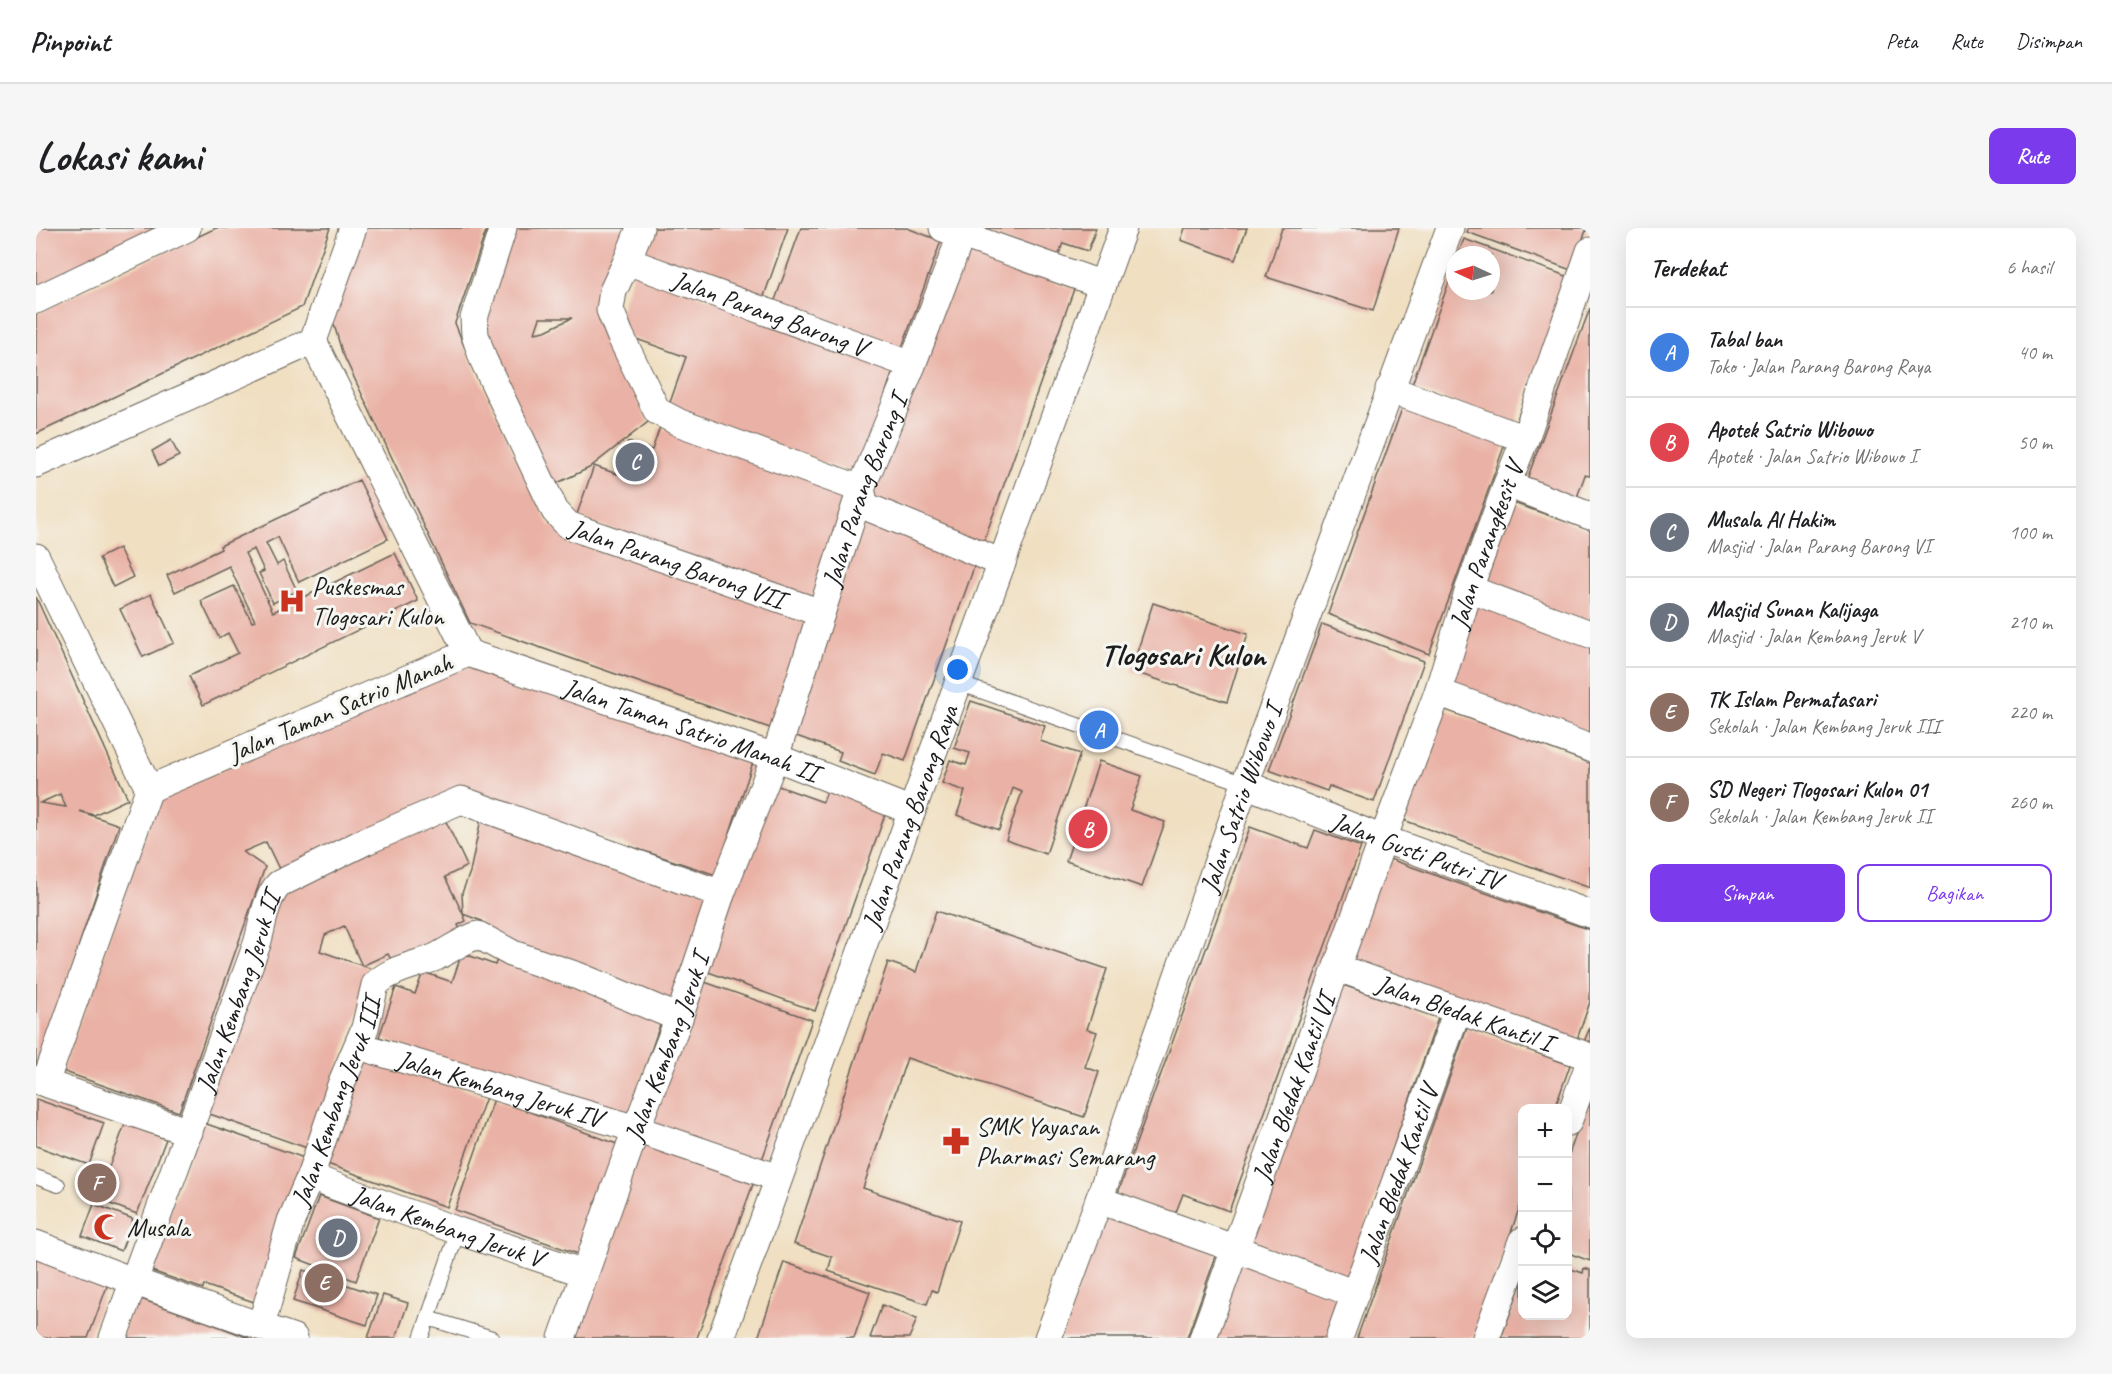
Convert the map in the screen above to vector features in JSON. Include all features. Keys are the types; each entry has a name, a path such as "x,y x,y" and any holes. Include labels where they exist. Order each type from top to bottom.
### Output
{"street":[{"path":"36,300 187,228"},
{"path":"36,464 313,341 353,228"},
{"name":"Jalan Parang Barong VII","path":"503,228 473,326 483,359 555,511 568,525 822,613"},
{"path":"640,228 613,291 610,310 657,411 680,423 861,489 866,506 1002,563"},
{"name":"Jalan Parang Barong Raya","path":"721,1338 1123,228"},
{"name":"Jalan Satrio Wibowo I","path":"1048,1338 1099,1200 1245,784 1450,228"},
{"path":"956,230 1103,285"},
{"name":"Jalan Parang Barong I","path":"775,757 861,489 912,364 956,230"},
{"name":"Jalan Parangkesit V","path":"1383,839 1438,692 1469,590 1507,484 1526,439 1590,252"},
{"name":"Jalan Parang Barong V","path":"627,261 912,364"},
{"name":"Jalan Taman Satrio Manah","path":"149,789 468,653 313,341"},
{"path":"1389,389 1526,439"},
{"path":"1507,484 1590,516"},
{"path":"36,557 149,789 41,1082 189,1132"},
{"path":"1469,590 1590,634"},
{"name":"Jalan Taman Satrio Manah II","path":"468,653 775,757 912,811"},
{"path":"1438,692 1590,748"},
{"name":"Jalan Kembang Jeruk I","path":"562,1338 636,1130 679,1018 721,894 775,757"},
{"name":"Jalan Gusti Putri IV","path":"1245,784 1383,839 1590,914"},
{"name":"Jalan Kembang Jeruk II","path":"112,1338 257,944 273,891 279,884 423,815 462,800 721,894"},
{"name":"Jalan Bledak Kantil VI","path":"1203,1338 1383,839"},
{"name":"Jalan Kembang Jeruk III","path":"260,1326 291,1221 310,1177 342,1082 359,1046 375,985 379,980 438,956 462,940 478,935 513,954 578,976 679,1018"},
{"name":"Jalan Bledak Kantil I","path":"1338,968 1590,1057"},
{"name":"Jalan Bledak Kantil V","path":"1339,1338 1457,1011"},
{"name":"Jalan Kembang Jeruk IV","path":"359,1046 636,1130 778,1178"},
{"path":"1572,1111 1590,1062"},
{"name":"Jalan Kembang Jeruk V","path":"310,1177 458,1231 585,1273"},
{"path":"1099,1200 1355,1294"},
{"path":"36,1244 294,1338"},
{"path":"1486,1338 1518,1252"}],"lane":[{"path":"958,683 1245,784"},
{"path":"36,1177 58,1185"},
{"path":"421,1338 458,1231"},
{"path":"428,1318 492,1338"}],"building":[{"path":"36,228 162,228 36,289"},
{"path":"216,228 330,228 302,307 36,434 36,314"},
{"path":"363,228 487,228 455,323 548,524 809,615 770,728 470,623 342,352 333,321"},
{"path":"511,228 630,228 600,318 648,422 589,468 551,486 478,320","holes":["540,318 572,318 545,331 535,333"]},
{"path":"645,228 788,228 763,299 636,252"},
{"path":"801,228 907,228 941,241 901,350 774,303"},
{"path":"972,228 1096,228 1088,251 1063,243 1057,259"},
{"path":"1185,228 1247,228 1235,260 1181,240"},
{"path":"1282,228 1399,228 1373,311 1266,277"},
{"path":"1468,228 1587,228 1571,270 1467,232"},
{"path":"1464,239 1483,246 1461,246"},
{"path":"962,248 1074,289 982,546 871,502"},
{"path":"1500,252 1569,277 1515,425 1411,387 1446,290 1446,300 1500,300"},
{"path":"634,272 895,365 858,475 668,408 686,357 628,336 619,315"},
{"path":"1590,308 1590,476 1585,475 1576,500 1526,482"},
{"path":"1404,403 1506,441 1429,654 1328,614"},
{"path":"660,427 851,493 815,599 576,517 594,466 617,474 628,442 652,450"},
{"path":"171,440 179,456 159,466 152,451"},
{"name":"Puskesmas Tlogosari Kulon","path":"359,480 388,539 299,582 278,537 266,543 277,565 283,561 297,591 273,603 259,573 264,571 254,549 245,553 273,612 395,553 418,601 203,705 189,676 238,653 228,633 219,638 201,601 234,586 252,622 255,621 229,566 175,592 167,575 221,549 220,546"},
{"path":"1508,501 1590,530 1590,626 1478,587"},
{"path":"866,515 978,556 905,761 883,753 875,775 838,761 841,752 788,733"},
{"path":"119,548 133,577 113,587 99,558"},
{"path":"151,594 174,643 143,657 120,609"},
{"path":"36,597 128,799 94,815 79,811 119,825 39,1065 36,1064","holes":["60,794 66,807 40,803"]},
{"path":"1153,603 1248,634 1227,702 1131,671"},
{"path":"1473,604 1590,646 1590,740 1443,687"},
{"path":"1322,624 1424,661 1374,802 1329,786 1327,791 1269,770"},
{"path":"478,664 755,756 716,875 461,790 280,871 266,842 243,852 265,867 179,1112 62,1071 158,798 409,686"},
{"path":"971,701 1045,726 1040,741 1080,754 1046,854 1006,840 1022,792 1013,788 999,830 957,815 965,791 942,783 950,760 966,765 970,753 954,748"},
{"path":"1438,707 1590,763 1590,888 1398,818"},
{"path":"1099,761 1142,776 1130,810 1165,822 1142,887 1066,861"},
{"path":"770,783 823,802 827,791 886,812 815,1011 703,970"},
{"path":"441,811 467,866 445,877 466,921 458,925 461,931 393,963 388,954 363,966 372,969 310,1149 204,1112 279,889","holes":["344,926 362,965 320,951 325,935"]},
{"path":"482,814 709,893 672,1002 478,933 482,921 463,914 462,893 470,872"},
{"path":"1250,827 1308,848 1315,830 1361,847 1229,1211 1183,1194 1174,1217 1117,1196"},
{"path":"1381,856 1590,930 1590,1002 1575,1045 1343,963"},
{"path":"936,911 1107,969 1087,1029 1097,1032 1085,1067 1099,1072 1084,1117 907,1058 863,1188 960,1221 937,1292 932,1290 927,1304 828,1271 832,1257 794,1244 888,962 916,972"},
{"path":"462,953 495,965 497,959 663,1016 626,1123 379,1037 396,987 415,994 423,972 452,982"},
{"path":"699,980 812,1020 759,1168 646,1127"},
{"path":"1340,984 1438,1018 1346,1283 1248,1249"},
{"path":"1590,1027 1590,1050 1582,1047"},
{"path":"1467,1028 1570,1065 1556,1104 1518,1104 1518,1212 1474,1338 1357,1338"},
{"path":"361,1052 486,1097 447,1207 322,1162"},
{"path":"1590,1095 1590,1261 1572,1254 1572,1146"},
{"path":"36,1099 104,1123 89,1165 36,1146"},
{"path":"494,1099 617,1144 578,1254 455,1210"},
{"path":"201,1122 307,1159 257,1303 204,1285 203,1289 149,1270"},
{"path":"125,1124 166,1139 137,1214 97,1199"},
{"path":"644,1135 756,1176 697,1338 571,1338"},
{"path":"319,1196 379,1218 356,1281 296,1258"},
{"name":"Musala","path":"94,1204 133,1219 121,1251 82,1236"},
{"path":"1105,1213 1217,1253 1187,1338 1061,1338"},
{"path":"36,1255 109,1281 88,1338 36,1338"},
{"path":"1235,1259 1344,1299 1330,1338 1206,1338"},
{"path":"784,1262 870,1292 854,1338 758,1338"},
{"path":"1584,1268 1590,1270 1590,1338 1501,1338 1518,1292 1518,1320 1572,1320 1572,1269 1583,1273"},
{"path":"303,1270 377,1295 367,1325 293,1301"},
{"path":"383,1295 408,1303 396,1338 368,1338"},
{"path":"135,1297 207,1322 249,1338 121,1338"},
{"path":"882,1305 917,1319 909,1338 870,1338"}],"place":[{"name":"Musala Al Hakim","path":"635,462"},
{"name":"Puskesmas Tlogosari Kulon","path":"292,601"},
{"name":"Tabal ban","path":"1099,730"},
{"name":"Apotek Satrio Wibowo","path":"1088,829"},
{"name":"SMK Yayasan Pharmasi Semarang","path":"956,1141"},
{"name":"SD Negeri Tlogosari Kulon 01","path":"97,1183"},
{"name":"Musala","path":"107,1227"},
{"name":"Masjid Sunan Kalijaga","path":"338,1238"},
{"name":"TK Islam Permatasari","path":"324,1283"}],"district":[{"name":"Tlogosari Kulon","path":"1183,654"}]}
